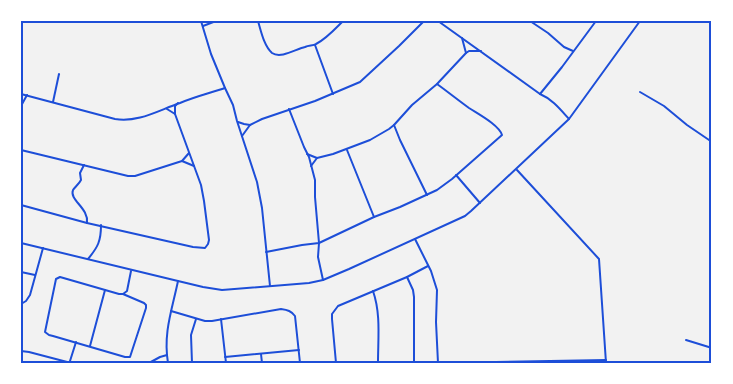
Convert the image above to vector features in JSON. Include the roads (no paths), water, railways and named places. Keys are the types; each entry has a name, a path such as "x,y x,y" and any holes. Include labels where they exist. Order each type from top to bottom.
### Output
{"street":[{"path":"201,21 211,54 233,105 259,191 270,286"},
{"path":"203,26 216,21"},
{"path":"258,21 267,47 270,52 275,54 284,54 306,46 315,45 343,21"},
{"path":"237,121 250,124 333,94 360,82 424,21"},
{"path":"438,21 540,94 546,96 569,119"},
{"path":"530,21 564,47 573,51"},
{"path":"540,94 596,21"},
{"path":"21,242 222,290 309,283 323,280 465,216 569,119 640,21"},
{"path":"462,38 466,53"},
{"path":"315,45 333,94"},
{"path":"311,166 317,158 370,140 394,126 412,105 437,84 466,53 481,51"},
{"path":"52,102 59,74"},
{"path":"266,252 319,243 427,195 446,185 502,135 487,119 437,84"},
{"path":"21,94 126,120 225,88"},
{"path":"640,92 664,106 687,126 712,142"},
{"path":"21,106 26,95"},
{"path":"21,205 87,223 193,247 205,248 208,244 208,232 201,185 175,114 175,106 178,103"},
{"path":"165,108 175,114"},
{"path":"289,109 309,157 315,180 314,196 319,243 318,257 323,280"},
{"path":"242,136 250,124"},
{"path":"394,126 427,195"},
{"path":"347,149 374,217"},
{"path":"21,150 128,176 136,176 182,161 189,153"},
{"path":"307,154 317,158"},
{"path":"182,161 194,166"},
{"path":"84,164 80,173 81,180 73,190 73,194 76,201 87,214 87,223"},
{"path":"415,239 437,290 438,363 606,361 599,259 516,169"},
{"path":"456,176 480,203"},
{"path":"88,259 95,251 101,237 101,225"},
{"path":"21,304 26,301 30,294 43,248"},
{"path":"336,363 332,314 338,306 407,277 428,266"},
{"path":"123,294 127,291 132,270"},
{"path":"21,272 35,276"},
{"path":"60,277 123,294 146,305 131,356 128,358 48,335 45,332 56,279 60,277"},
{"path":"407,277 414,297 414,363"},
{"path":"168,363 166,355 167,326 178,281"},
{"path":"90,346 105,290"},
{"path":"373,291 379,314 378,363"},
{"path":"171,311 205,321 287,310 292,312 295,316 300,363"},
{"path":"192,363 190,343 196,318"},
{"path":"221,319 226,363"},
{"path":"686,340 712,348"},
{"path":"21,351 70,363 76,342"},
{"path":"225,358 299,350"},
{"path":"261,354 262,363"},
{"path":"149,363 166,355"}]}
